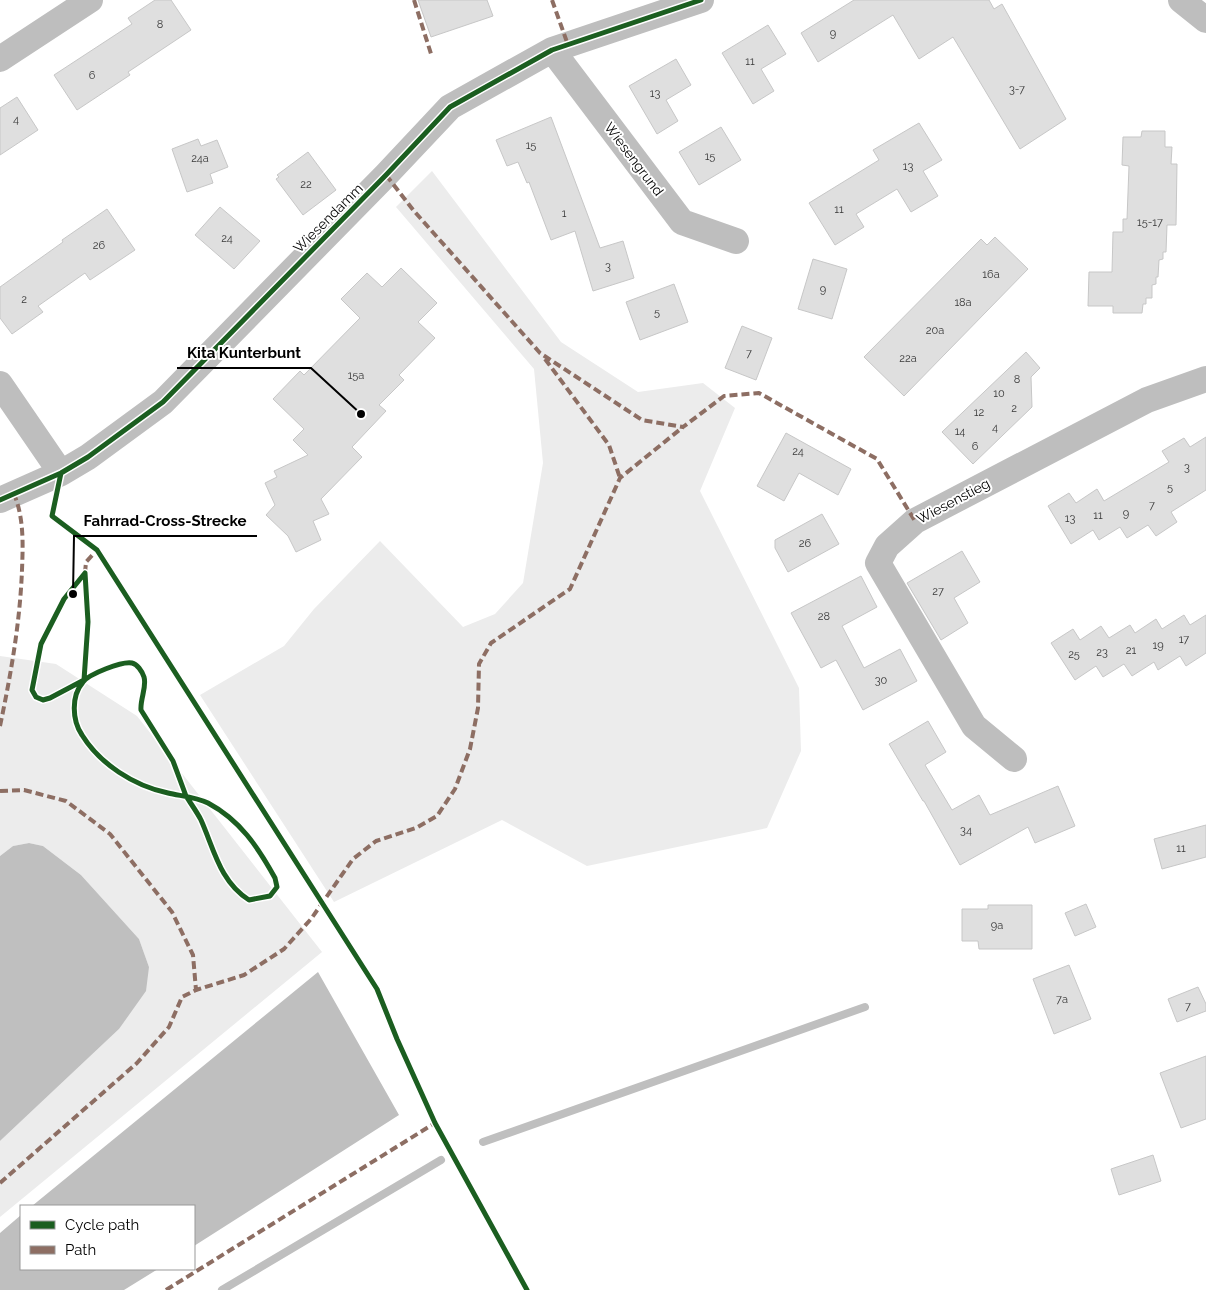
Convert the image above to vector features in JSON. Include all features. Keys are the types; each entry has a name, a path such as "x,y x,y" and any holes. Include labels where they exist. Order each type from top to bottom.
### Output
{"street":[{"path":"0,59 90,0"},
{"name":"Wiesendamm","path":"0,500 62,473 88,457 163,402 386,175 450,107 552,50 701,0"},
{"path":"1181,0 1206,20"},
{"name":"Wiesengrund","path":"552,50 682,222 736,241"},
{"name":"Wiesenstieg","path":"1014,759 974,726 878,563 887,546 915,521 1147,400 1206,378"},
{"path":"0,384 62,473"}],"shaded area":[{"path":"432,171 561,342 638,392 703,383 735,408 700,491 799,688 801,751 767,828 587,866 502,820 334,902 200,695 284,646 314,609 380,541 463,627 495,614 523,583 543,463 534,369 396,207"},
{"path":"0,656 56,664 137,716 322,952 0,1217 0,1141 119,1029 149,967 139,939 81,875 43,846 29,843 13,846 0,856"},
{"path":"29,843 43,846 81,875 139,939 149,967 146,991 119,1029 0,1141 0,856 13,846"},
{"path":"318,972 399,1115 195,1245 195,1205 33,1205"},
{"path":"20,1216 20,1270 156,1270 124,1290 0,1290 0,1233"}],"building":[{"path":"155,0 171,0 191,30 128,72 130,75 77,110 54,75 132,24 128,18"},
{"path":"418,0 487,0 493,16 431,37"},
{"path":"854,0 989,0 994,9 1002,4 1066,119 1020,149 953,37 919,59 893,15 818,62 801,33"},
{"path":"768,25 786,54 761,69 774,91 753,104 722,53"},
{"path":"676,59 691,85 666,100 678,121 657,134 629,86"},
{"path":"17,97 38,130 0,155 0,108"},
{"path":"551,117 600,248 623,241 634,278 593,291 575,231 551,240 529,182 527,183 518,162 507,166 496,140"},
{"path":"919,123 942,160 923,171 938,196 911,212 897,189 856,214 864,227 835,245 809,203 879,160 873,150"},
{"path":"721,127 741,160 699,185 679,152"},
{"path":"1142,131 1165,131 1165,147 1172,147 1171,164 1177,164 1176,225 1167,225 1166,252 1163,252 1163,259 1159,260 1158,277 1156,277 1156,284 1152,285 1152,298 1146,298 1146,304 1143,304 1142,313 1113,313 1113,306 1088,306 1089,272 1112,272 1113,232 1123,232 1123,219 1127,219 1129,166 1122,165 1123,137 1141,137"},
{"path":"198,139 201,146 217,140 228,167 210,174 213,183 187,192 172,149"},
{"path":"308,152 336,190 303,215 276,179 279,177 277,175"},
{"path":"220,207 260,241 234,269 195,235"},
{"path":"107,209 135,250 90,280 85,273 38,306 43,312 12,334 0,318 0,287"},
{"path":"995,237 1028,269 904,396 864,357 981,239 987,245"},
{"path":"813,259 847,269 832,319 798,309"},
{"path":"401,268 437,303 418,322 435,338 399,375 404,380 379,405 386,411 352,447 362,457 321,499 329,514 313,521 321,540 296,552 288,536 266,515 275,505 265,483 277,477 274,471 308,455 293,440 304,429 273,399 300,371 304,375 360,318 341,299 367,273 382,287"},
{"path":"674,284 688,322 640,340 626,302"},
{"path":"742,326 772,338 756,380 725,368"},
{"path":"1026,352 1040,368 1031,377 1032,407 973,464 942,432"},
{"path":"786,433 851,469 838,495 799,473 784,501 757,486"},
{"path":"1206,437 1206,490 1171,512 1177,522 1156,536 1148,525 1127,538 1120,527 1099,540 1093,530 1071,544 1048,506 1069,493 1076,503 1097,489 1104,501 1169,462 1162,451 1184,438 1190,447"},
{"path":"822,514 839,544 788,572 775,548 775,540"},
{"path":"962,551 980,582 954,598 968,623 941,640 907,583"},
{"path":"861,576 877,607 842,626 864,668 900,649 917,681 863,710 836,660 821,668 791,613"},
{"path":"1184,615 1190,625 1206,615 1206,653 1186,666 1180,656 1158,670 1154,662 1132,676 1124,664 1103,677 1096,666 1075,680 1051,643 1073,629 1080,640 1101,626 1109,638 1130,625 1135,633 1156,619 1162,629"},
{"path":"928,721 946,752 925,765 952,810 979,795 990,815 1058,786 1075,826 1035,843 1028,827 960,865 889,744"},
{"path":"1206,825 1206,857 1162,869 1154,839"},
{"path":"1086,904 1096,927 1075,936 1065,913"},
{"path":"988,905 1032,905 1032,949 979,949 978,941 962,941 962,909 988,909"},
{"path":"1069,965 1091,1019 1054,1034 1033,979"},
{"path":"1198,987 1206,1004 1206,1011 1177,1022 1168,999"},
{"path":"1206,1056 1206,1119 1181,1128 1160,1073"},
{"path":"1153,1155 1161,1181 1119,1195 1111,1169"}],"waterway":[{"path":"483,1142 865,1007"},
{"path":"222,1290 441,1160"}],"marked path":[{"path":"414,0 432,57"},
{"path":"552,0 568,45"},
{"path":"386,175 414,211 540,353 642,420 683,427 724,396 759,393 877,459 915,521"},
{"path":"545,359 609,445 620,478"},
{"path":"0,1183 137,1063 169,1027 182,997 196,990 244,975 284,949 311,919 353,859 376,841 416,828 437,816 455,789 470,749 478,708 479,664 491,643 570,589 620,478 683,427"},
{"path":"0,726 8,687 21,590 22,531 20,512 14,494"},
{"path":"85,573 86,562 97,550"},
{"path":"0,791 24,790 66,801 110,834 172,912 193,955 196,990"},
{"path":"166,1290 435,1123"}],"cycle path":[{"path":"0,500 61,473 88,457 163,402 386,175 450,107 552,50 701,0"},
{"path":"61,473 52,516 97,550 377,989 397,1039 435,1123 527,1290"},
{"path":"85,573 88,622 84,680 43,700 36,697 32,690 41,644 64,599 85,573"},
{"path":"186,796 173,761 141,710 145,681 139,668 132,663 121,664 86,679 76,694 74,708 76,722 89,746 108,764 131,779 155,790 168,793 183,796 188,797 193,798 203,801 230,818 255,845 275,878 277,887 270,896 249,900 231,884 219,864 201,820 196,811 188,799 186,796"}],"place":[{"name":"Kita Kunterbunt","path":"361,414"},
{"name":"Fahrrad-Cross-Strecke","path":"73,594"}]}
